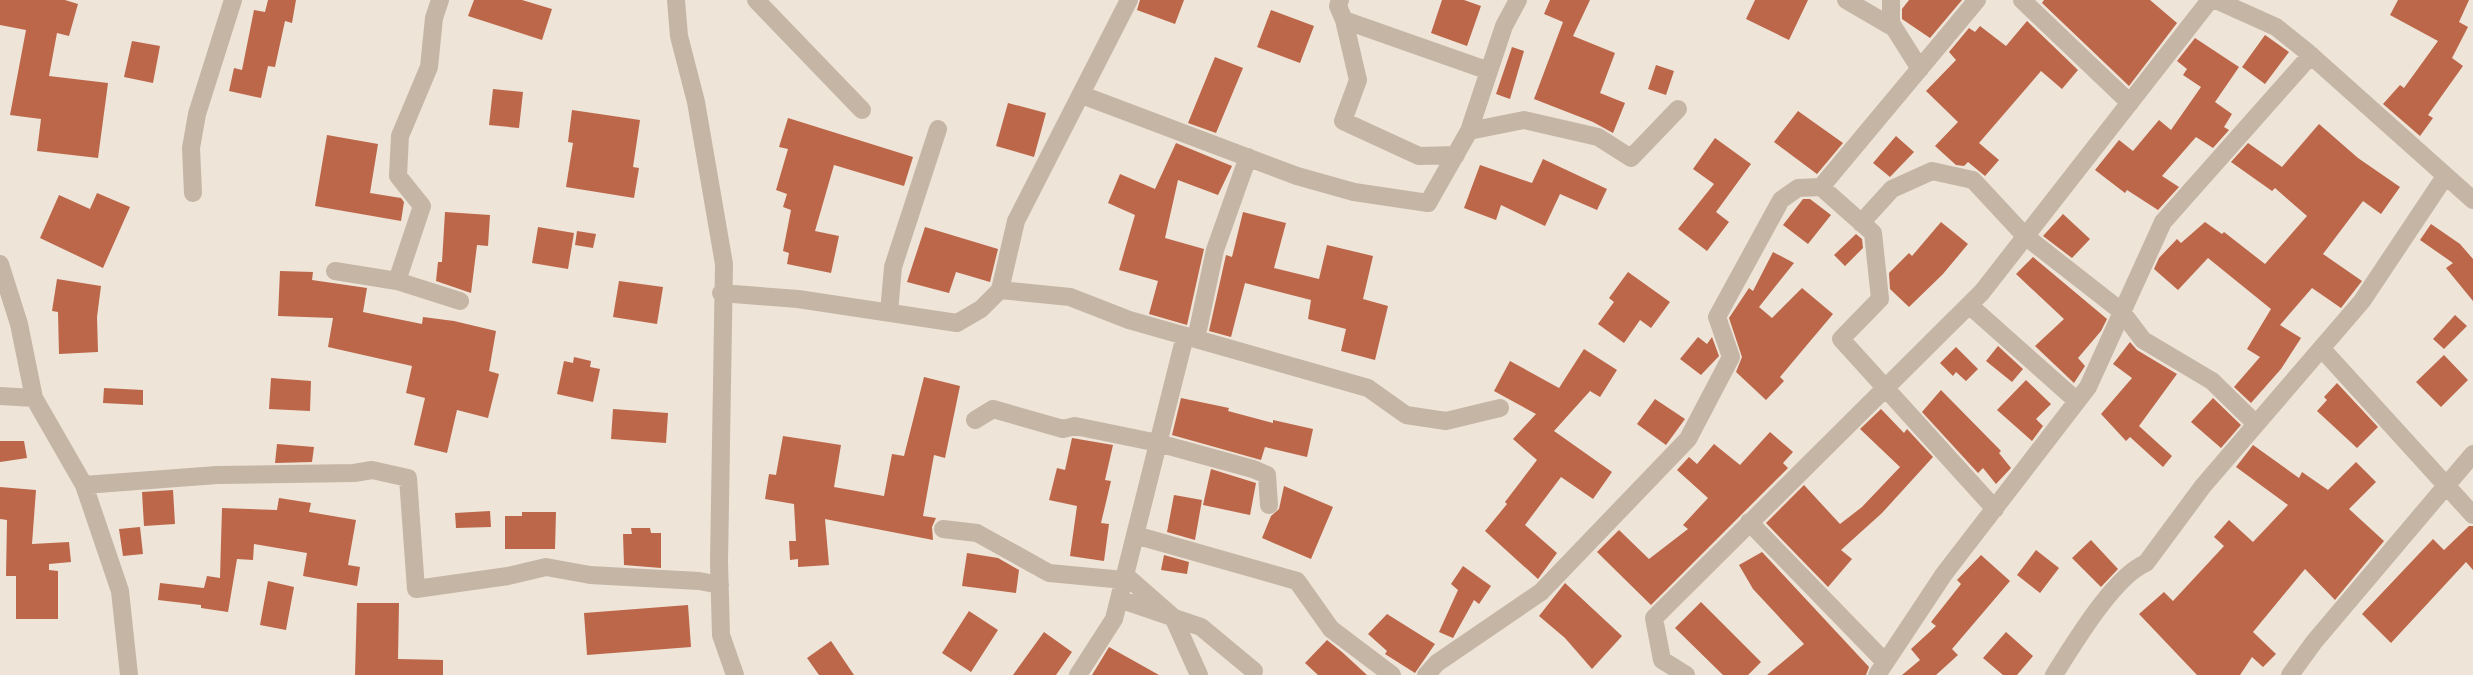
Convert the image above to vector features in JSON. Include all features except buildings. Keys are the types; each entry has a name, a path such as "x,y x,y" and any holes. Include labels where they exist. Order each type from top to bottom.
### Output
{"street":[{"path":"193,193 191,148 197,114 233,0"},
{"path":"397,281 422,206 398,176 400,136 429,67 434,18 440,0"},
{"path":"676,0 679,36 696,102 724,264 721,293 721,635 735,675"},
{"path":"756,0 862,110"},
{"path":"721,293 798,299 957,323 981,309 1000,290 1016,220 1129,0"},
{"path":"1340,0 1338,6 1344,20 1358,80 1343,121 1419,156 1456,155"},
{"path":"1082,95 1297,176 1354,192 1428,203 1469,131 1504,26 1518,0"},
{"path":"1846,0 1894,28"},
{"path":"1891,0 1894,28 1920,69"},
{"path":"1821,187 1977,0"},
{"path":"2022,0 2130,103"},
{"path":"1686,675 1662,660 1654,618 1969,305 2210,0"},
{"path":"2216,0 2276,27 2311,55 2444,178 2473,200"},
{"path":"1344,20 1489,71"},
{"path":"1749,522 1881,669 1944,574 2088,387 2163,222 2311,55"},
{"path":"1469,131 1524,120 1598,137 1631,158 1678,109"},
{"path":"889,312 893,267 938,129"},
{"path":"1078,675 1114,619 1158,443 1215,250 1248,157"},
{"path":"1861,223 1892,189 1932,171 1973,180 2025,236 2121,311 2143,341 2212,381 2256,424"},
{"path":"2054,675 2082,630 2133,568 2146,563 2203,486 2362,301 2444,178"},
{"path":"1426,675 1437,663 1541,592 1688,439 1731,357 1717,317 1782,200 1798,188 1821,187 1873,233 1880,299 1841,339 1995,509"},
{"path":"0,264 19,324 34,398 84,485 120,591 128,675"},
{"path":"335,271 397,281 460,301"},
{"path":"1000,290 1070,298 1129,320 1368,388 1406,415 1446,421 1500,408"},
{"path":"1969,305 2077,401"},
{"path":"2322,349 2473,515"},
{"path":"0,396 34,398"},
{"path":"975,420 993,409 1063,429 1075,426 1158,443 1267,475 1269,505"},
{"path":"2290,675 2473,454"},
{"path":"84,485 217,475 354,473 372,470 408,478 416,589 508,576 546,566 590,575 699,580 720,585"},
{"path":"943,529 977,533 1049,573 1125,578 1173,617 1199,675"},
{"path":"1135,535 1297,581 1331,629 1392,675"},
{"path":"1119,599 1201,627 1254,671"}]}
